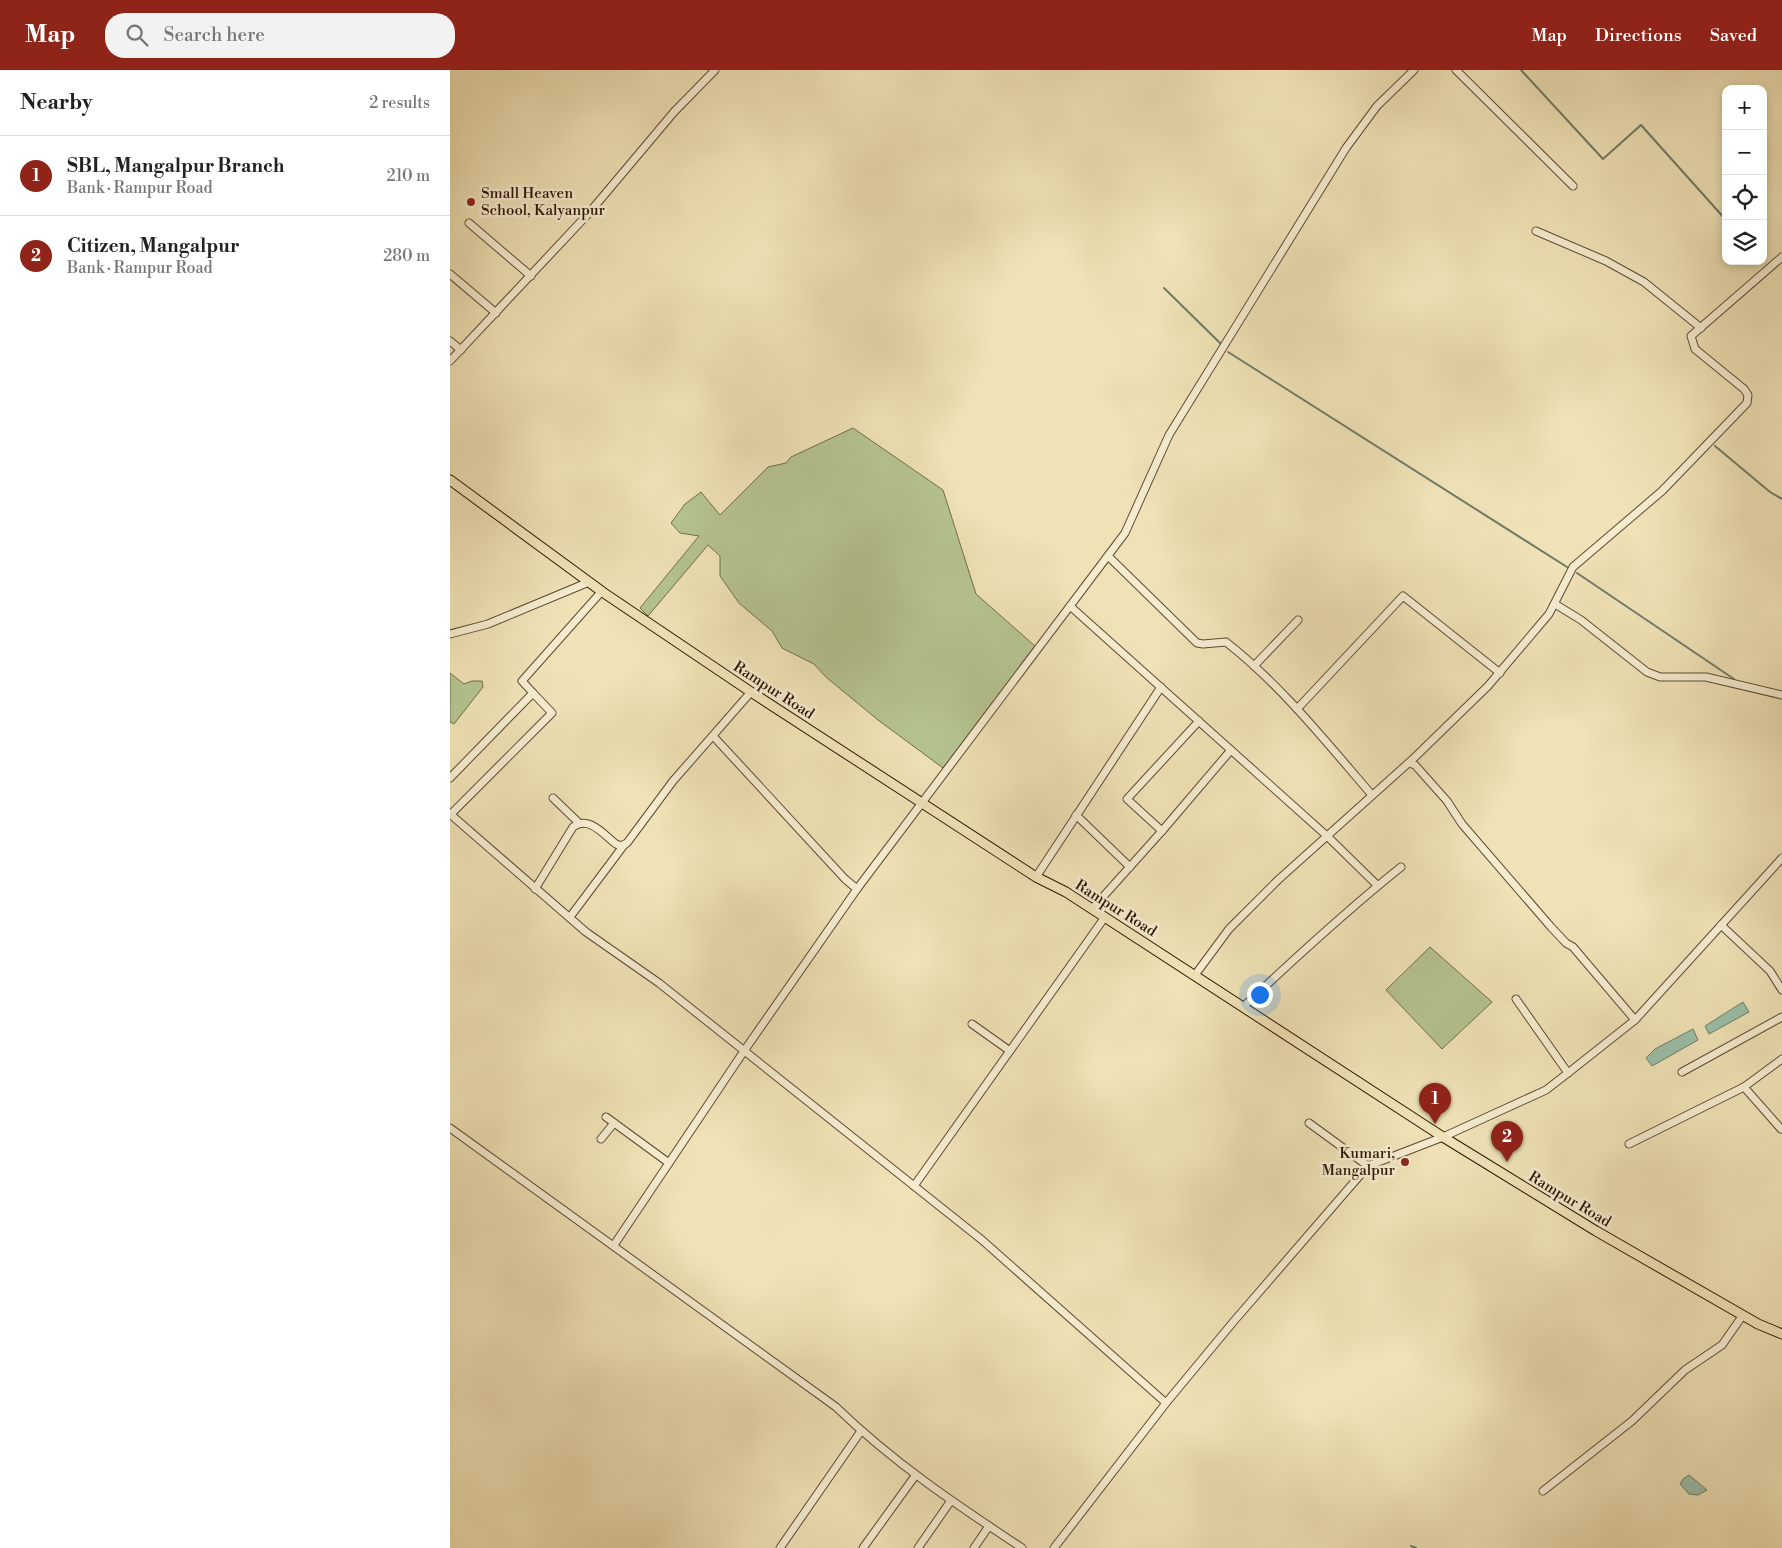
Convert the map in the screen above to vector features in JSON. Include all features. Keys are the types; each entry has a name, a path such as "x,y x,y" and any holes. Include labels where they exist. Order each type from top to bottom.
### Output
{"main road":[{"name":"Rampur Road","path":"450,480 602,591 751,692 1036,877 1066,892 1444,1137 1596,1231 1743,1315 1782,1334"}],"street":[{"path":"450,361 589,213 674,112 715,70"},
{"path":"614,1245 744,1051 858,889 1125,533 1169,435 1346,148 1377,106 1414,70"},
{"path":"1456,70 1572,186"},
{"path":"469,223 531,276"},
{"path":"1536,231 1606,261 1644,282 1701,328"},
{"path":"1195,975 1229,929 1278,880 1409,763 1500,673 1555,604 1573,568 1662,491 1747,403 1748,395 1744,389 1695,349 1691,336 1782,257"},
{"path":"450,274 496,313"},
{"path":"450,341 461,350"},
{"path":"1108,556 1187,635 1203,644 1226,642 1254,666 1297,709 1372,795"},
{"path":"450,634 488,624 590,582"},
{"path":"602,591 522,681 552,713 450,814 586,932 659,983 992,1248 1166,1403"},
{"path":"1297,709 1403,596 1500,673"},
{"path":"1555,604 1581,620 1647,672 1660,677 1706,677 1782,695"},
{"path":"1070,606 1327,836 1377,885"},
{"path":"1254,666 1298,620"},
{"path":"1036,877 1161,687"},
{"path":"450,778 533,692"},
{"path":"570,917 673,781 714,737 751,692"},
{"path":"1162,831 1127,799 1198,721"},
{"path":"714,737 845,879 858,889"},
{"path":"1092,909 1231,750"},
{"path":"1409,763 1415,765 1448,801 1462,824 1551,927 1589,965 1635,1020"},
{"path":"553,798 580,822 588,823 616,844 624,845"},
{"path":"1076,815 1130,867"},
{"path":"535,889 573,827 580,822"},
{"path":"1054,1548 1166,1403 1368,1166 1444,1137 1546,1090 1635,1020 1782,858"},
{"path":"1243,1008 1316,938 1377,885 1401,867"},
{"path":"914,1186 1105,917"},
{"path":"1721,925 1770,971 1782,990"},
{"path":"1516,999 1568,1073"},
{"path":"1682,1072 1782,1017"},
{"path":"972,1024 1010,1051"},
{"path":"1629,1144 1744,1087 1782,1059"},
{"path":"1744,1087 1782,1129"},
{"path":"606,1117 669,1163"},
{"path":"600,1139 614,1123"},
{"path":"1310,1123 1368,1166"},
{"path":"450,1128 836,1407 861,1431 915,1476 950,1502 1022,1548"},
{"path":"1543,1491 1632,1421 1685,1370 1722,1345 1743,1315"},
{"path":"780,1548 861,1431"},
{"path":"863,1548 915,1476"},
{"path":"918,1548 950,1502"},
{"path":"974,1548 989,1526"}],"shaded area":[{"path":"853,428 943,490 976,594 1035,646 943,768 878,720 826,677 814,664 782,648 772,631 739,603 720,576 720,556 708,545 648,616 640,608 699,536 680,533 671,523 685,504 701,492 720,515 768,467 786,463 791,457"},
{"path":"450,673 464,684 472,681 482,681 483,687 454,724 450,722"},
{"path":"1430,947 1492,1002 1442,1049 1386,990"},
{"path":"1743,1002 1749,1012 1709,1034 1705,1026"},
{"path":"1693,1029 1698,1040 1652,1066 1646,1058 1655,1049"},
{"path":"1689,1475 1707,1490 1698,1495 1689,1494 1680,1484"}],"waterway":[{"path":"1521,70 1603,159 1641,125 1722,216"},
{"path":"1164,288 1220,343"},
{"path":"1228,352 1567,567"},
{"path":"1715,446 1770,492 1782,499"},
{"path":"1577,573 1734,679"},
{"path":"1411,1546 1416,1548"}],"place":[{"name":"Small Heaven School, Kalyanpur","path":"471,202"},
{"name":"SBL, Mangalpur Branch","path":"1435,1124"},
{"name":"Kumari, Mangalpur","path":"1405,1162"},
{"name":"Citizen, Mangalpur","path":"1507,1162"}]}
